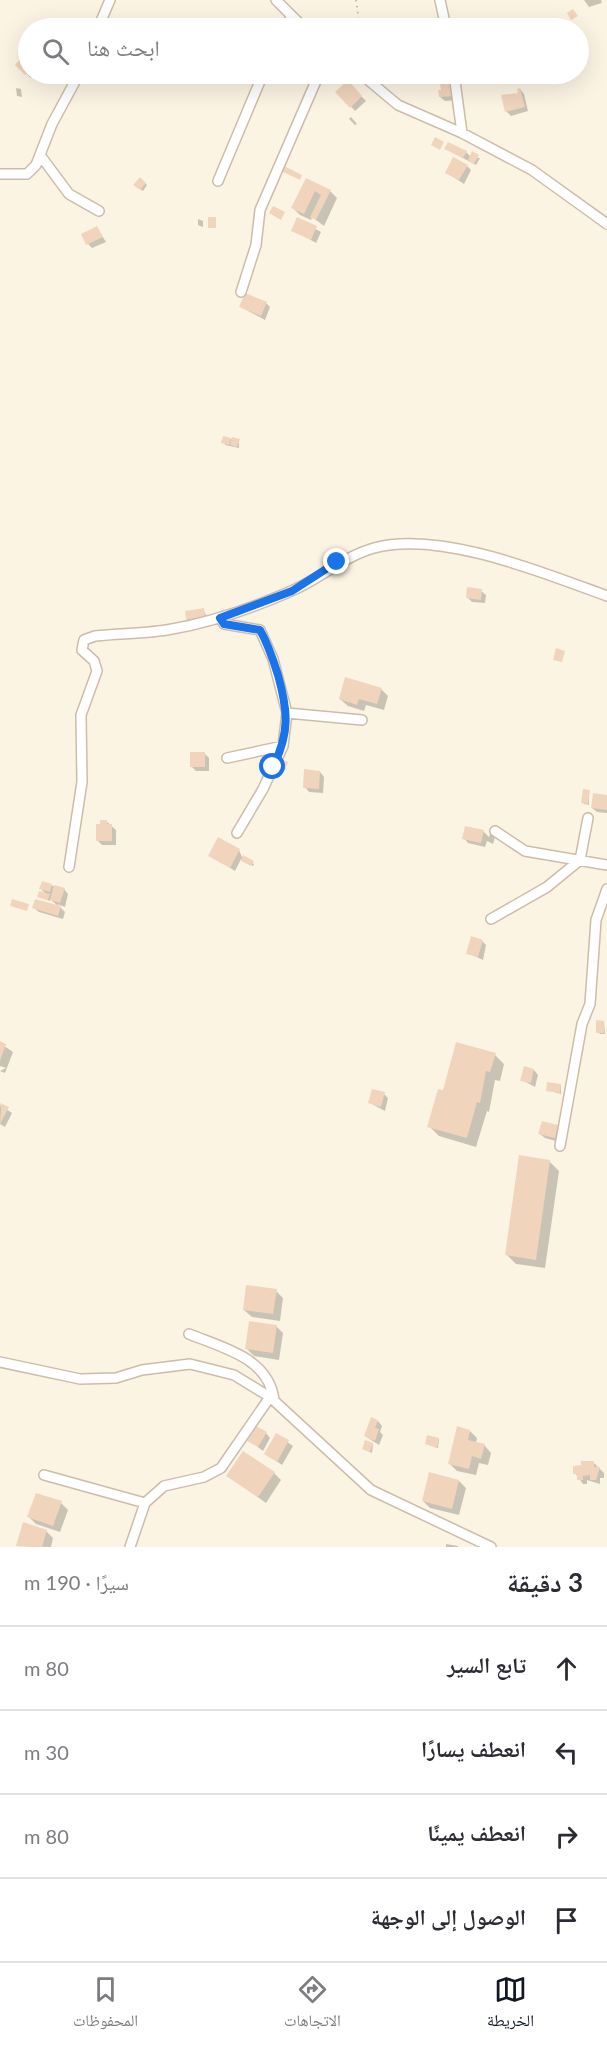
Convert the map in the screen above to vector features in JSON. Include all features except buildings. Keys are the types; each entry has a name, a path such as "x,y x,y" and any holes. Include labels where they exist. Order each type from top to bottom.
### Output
{"street":[{"path":"102,18 110,0"},
{"path":"276,0 291,18"},
{"path":"440,0 444,18"},
{"path":"0,174 27,174 36,165 52,124 74,84"},
{"path":"218,181 259,84"},
{"path":"241,292 256,245 260,210 315,84"},
{"path":"373,84 398,105 462,133 532,170 607,224"},
{"path":"455,84 462,133"},
{"path":"40,155 69,194 99,211"},
{"path":"69,867 82,782 81,715 97,671 94,661 82,650 81,645 84,640 95,636 171,630 220,618 292,591 337,562 375,548 414,544 476,553 607,596"},
{"path":"220,618 224,624 260,630 273,659 287,713 283,746 263,789 237,833"},
{"path":"287,713 362,720"},
{"path":"227,758 283,746"},
{"path":"491,919 547,887 580,860 588,818"},
{"path":"495,831 525,851 607,865"},
{"path":"560,1146 582,1024 590,1004 596,920 607,889"},
{"path":"130,1547 145,1503 164,1486 204,1477 221,1468 272,1399 272,1387 264,1374 245,1357 189,1334"},
{"path":"0,1362 80,1379 116,1378 142,1370 190,1364 234,1375 272,1399 371,1490 491,1547"},
{"path":"44,1474 145,1503"}],"path":[{"path":"356,0 359,18"}],"route":[{"path":"273,767 283,746 287,713 273,659 260,630 255,627 224,624 220,618 292,591 337,562"}]}
